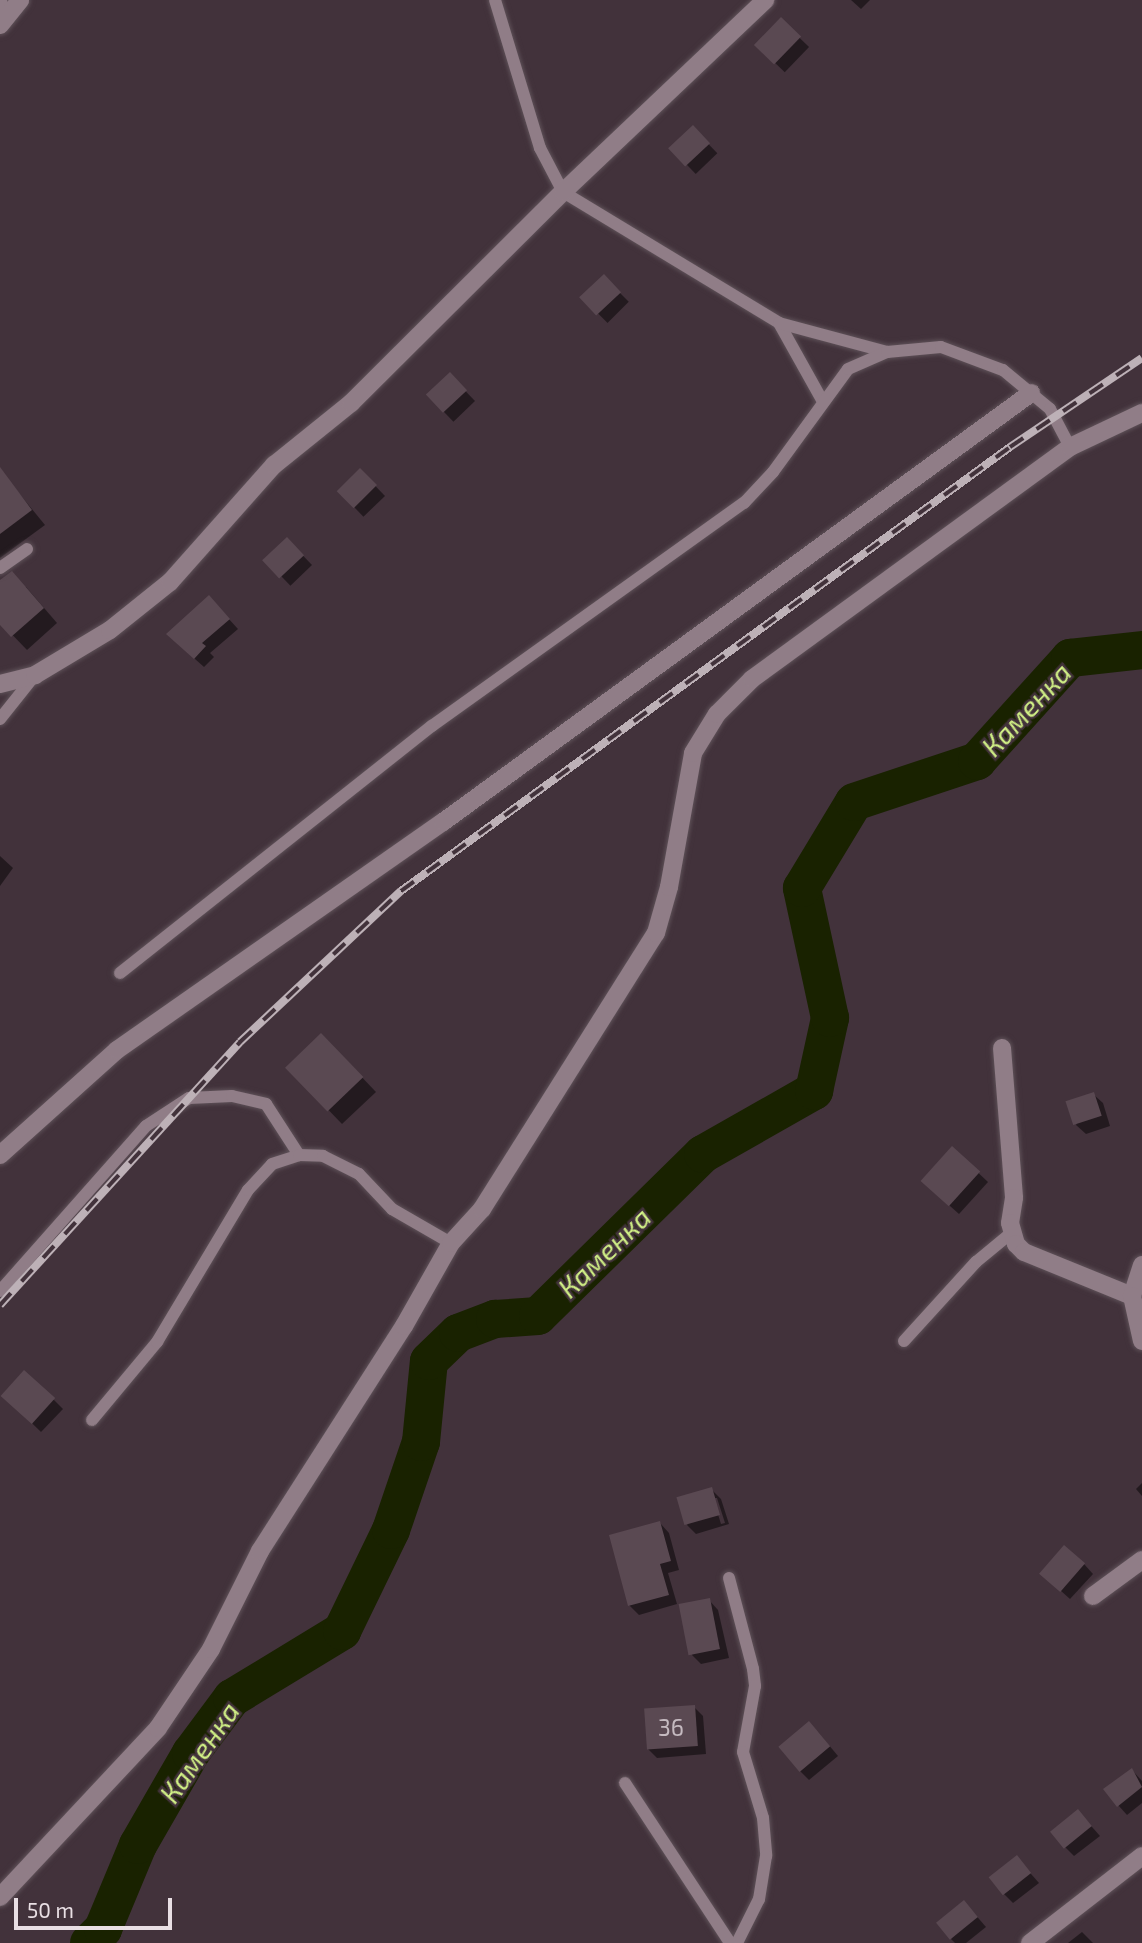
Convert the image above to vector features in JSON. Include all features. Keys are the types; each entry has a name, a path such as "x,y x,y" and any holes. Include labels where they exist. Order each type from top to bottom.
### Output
{"street":[{"path":"2,22 20,0"},
{"path":"0,684 35,675 110,630 170,582 274,465 351,403 563,192 765,0"},
{"path":"0,1155 117,1050 443,822 1031,393"},
{"path":"0,1897 158,1728 211,1649 260,1551 404,1326 451,1243 482,1209 656,933 669,887 693,753 717,714 752,680 1070,447 1142,413"},
{"path":"1002,1048 1014,1198 1011,1233 1024,1252 1132,1296"},
{"path":"1142,1265 1132,1296 1142,1341"},
{"path":"1093,1596 1142,1560"},
{"path":"1030,1943 1142,1856"}],"lane":[{"path":"1,0 2,22"},
{"path":"495,0 540,148 563,192 779,323 887,352"},
{"path":"779,323 822,400"},
{"path":"120,973 432,726 733,511 773,472 822,400 848,369 887,352 941,347 1003,370 1050,409 1070,447"},
{"path":"0,568 27,550"},
{"path":"0,719 35,675"},
{"path":"0,1291 146,1126 178,1103 232,1096 266,1104 299,1155"},
{"path":"92,1420 156,1342 248,1190 272,1164 299,1155 323,1156 359,1174 392,1209 451,1243"},
{"path":"904,1341 976,1262 1011,1233"},
{"path":"729,1578 753,1669 755,1686 743,1752 763,1818 766,1847 759,1899 737,1943"},
{"path":"625,1783 730,1943"}],"building":[{"path":"781,17 801,36 774,65 754,45"},
{"path":"693,125 710,143 685,166 668,148"},
{"path":"604,274 621,292 596,315 579,297"},
{"path":"450,372 467,390 443,413 426,395"},
{"path":"0,467 32,510 0,534"},
{"path":"360,468 377,485 354,508 337,491"},
{"path":"287,537 304,555 279,578 262,560"},
{"path":"12,571 44,608 11,637 0,625 0,580"},
{"path":"209,595 230,619 202,643 206,646 194,659 166,634"},
{"path":"321,1033 363,1077 327,1112 285,1068"},
{"path":"1094,1092 1102,1116 1073,1125 1065,1101"},
{"path":"952,1146 980,1171 949,1206 921,1181"},
{"path":"24,1370 55,1398 32,1424 1,1396"},
{"path":"712,1487 720,1515 684,1525 676,1497"},
{"path":"660,1521 671,1561 660,1564 669,1595 628,1606 609,1535"},
{"path":"1064,1545 1085,1563 1060,1592 1039,1574"},
{"path":"710,1598 720,1649 689,1655 679,1604"},
{"path":"695,1705 698,1746 647,1749 644,1709"},
{"path":"809,1721 830,1746 800,1772 778,1747"},
{"path":"1132,1768 1142,1787 1117,1807 1103,1789"},
{"path":"1078,1809 1092,1826 1064,1849 1050,1832"},
{"path":"1017,1855 1031,1873 1003,1895 989,1877"},
{"path":"964,1900 978,1917 950,1940 936,1923"}],"waterway":[{"name":"Каменка","path":"89,1943 103,1929 138,1845 191,1753 232,1698 342,1631 391,1530 421,1442 429,1361 458,1333 495,1319 538,1316 703,1154 814,1091 830,1018 802,888 854,802 977,761 1070,658 1142,650"}],"railway":[{"path":"0,1305 240,1042 401,891 1010,447 1142,358"}]}
